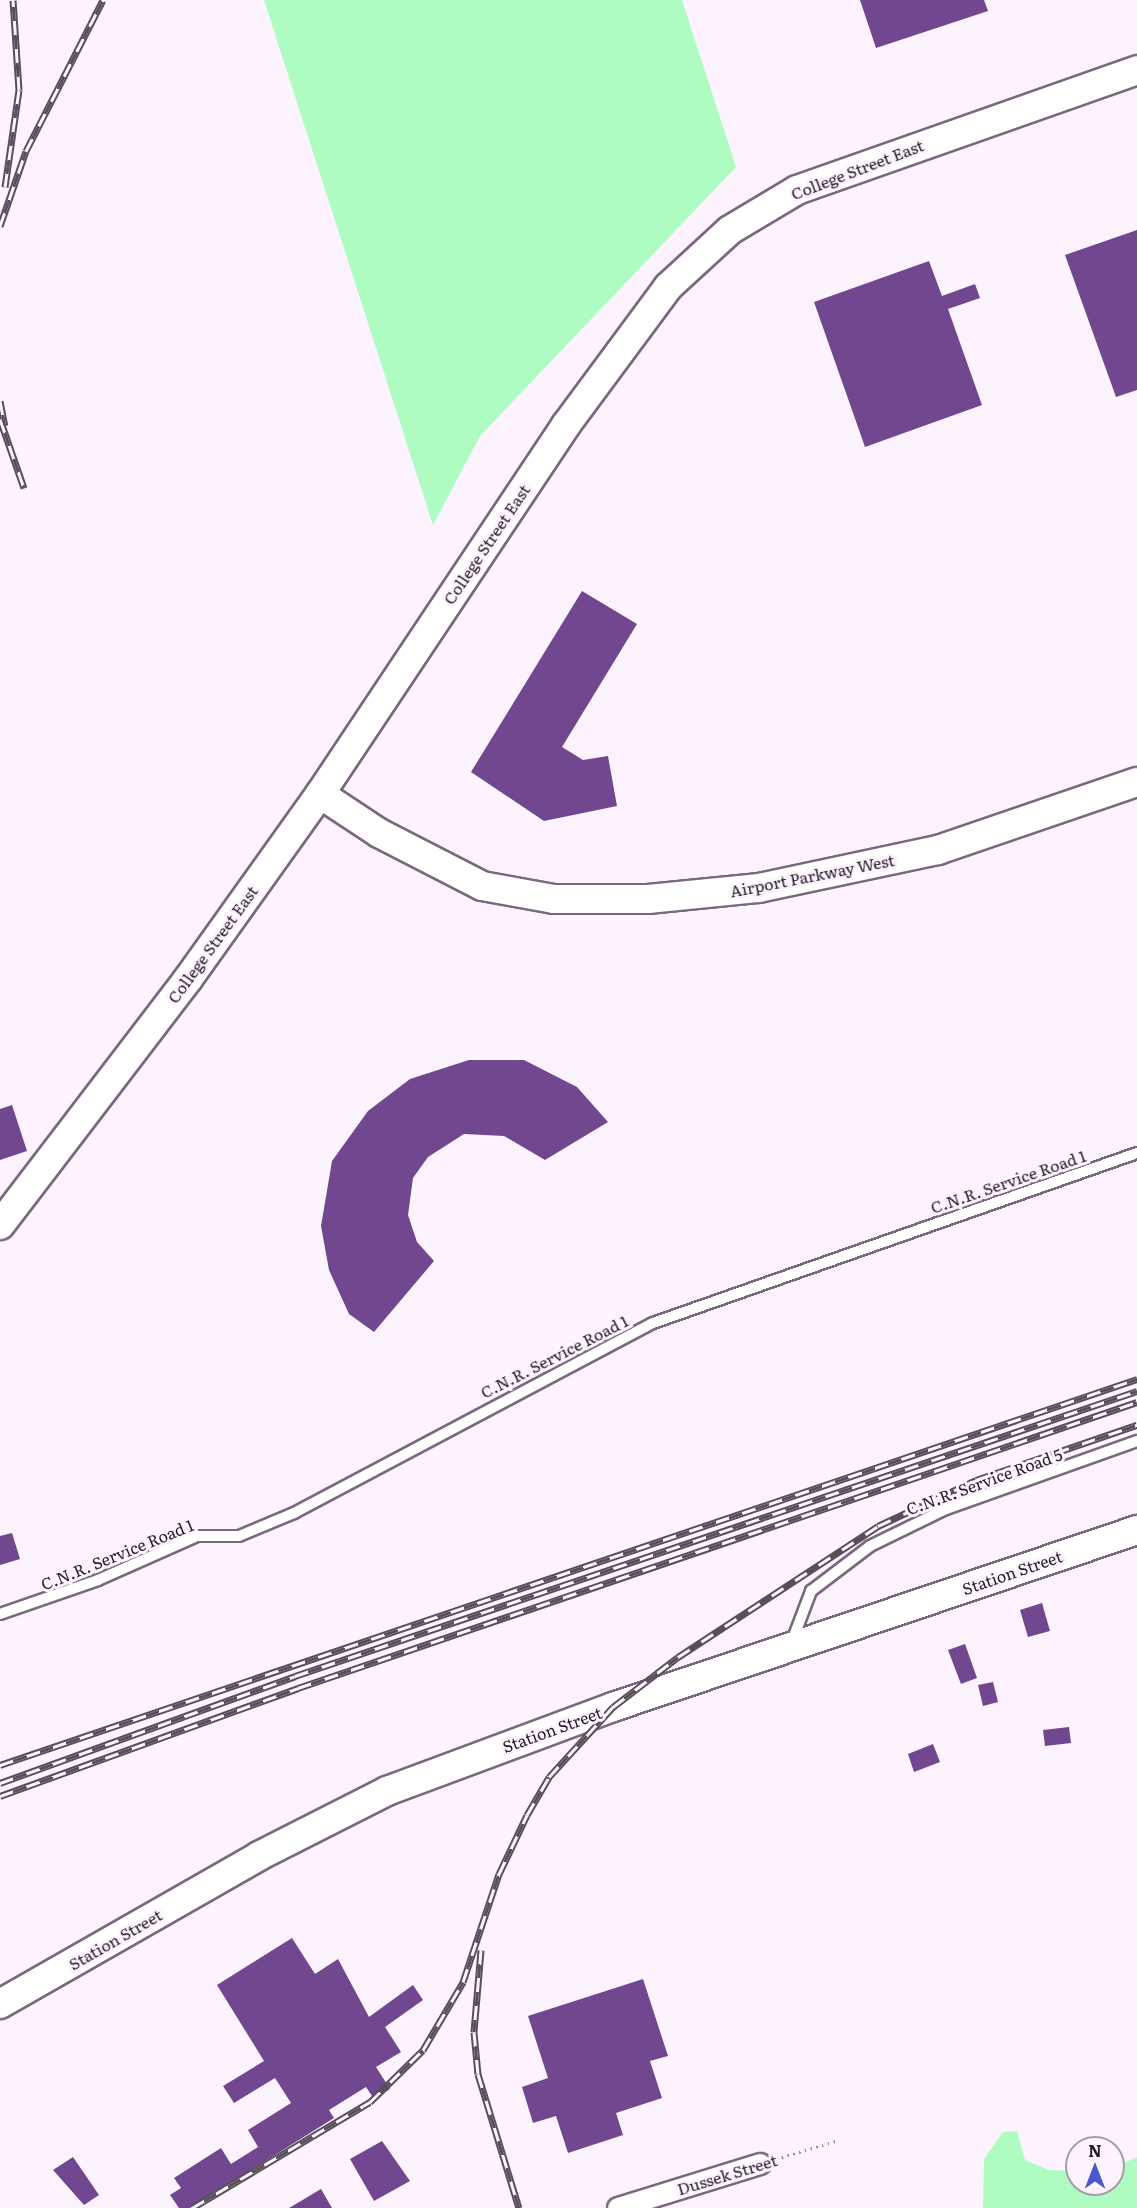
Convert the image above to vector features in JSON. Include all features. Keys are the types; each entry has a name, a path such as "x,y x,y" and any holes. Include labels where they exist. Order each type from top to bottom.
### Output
{"street":[{"name":"College Street East","path":"0,1225 188,979 320,794 566,424 668,287 730,230 797,190 872,160 1137,70"},
{"name":"Airport Parkway West","path":"320,794 380,833 482,886 554,899 648,899 759,888 938,850 1137,782"},
{"name":"Station Street","path":"0,2004 259,1856 387,1791 791,1647 1137,1530"},
{"name":"Dussek Street","path":"618,2208 760,2164"}],"lane":[{"name":"C.N.R. Service Road 1","path":"0,1614 98,1581 197,1536 239,1536 294,1514 653,1323 1137,1153"},
{"name":"C.N.R. Service Road 5","path":"791,1647 795,1623 811,1591 870,1546 946,1509 1137,1442"}],"path":[{"name":"Dussek Street","path":"760,2164 836,2141"}],"green space":[{"path":"264,0 682,0 736,167 480,436 433,525"},
{"path":"1017,2131 1025,2160 1049,2170 1065,2171 1065,2196 1125,2196 1125,2162 1137,2157 1137,2208 983,2208 984,2159 1003,2132"}],"building":[{"path":"860,0 984,0 988,11 876,48"},
{"path":"1137,230 1137,390 1116,397 1065,255"},
{"path":"929,261 942,296 975,284 980,298 948,309 982,405 865,447 814,302"},
{"path":"582,591 637,624 562,747 583,760 608,756 617,806 544,821 471,772"},
{"path":"469,1060 524,1060 577,1087 608,1122 545,1160 504,1136 464,1134 428,1157 413,1178 408,1215 417,1242 434,1261 374,1332 349,1314 329,1270 321,1226 332,1161 368,1111 410,1079"},
{"path":"12,1105 27,1151 0,1160 0,1109"},
{"path":"12,1533 20,1559 0,1565 0,1536"},
{"path":"1042,1603 1050,1631 1028,1637 1020,1610"},
{"path":"965,1644 977,1678 961,1684 948,1650"},
{"path":"993,1682 998,1702 983,1706 978,1685"},
{"path":"1069,1727 1071,1743 1045,1746 1043,1730"},
{"path":"933,1744 940,1762 914,1772 908,1754"},
{"path":"292,1938 315,1974 338,1959 369,2017 413,1985 423,2000 385,2027 401,2052 376,2067 390,2089 374,2099 366,2087 329,2110 334,2118 190,2208 179,2208 170,2195 181,2188 174,2178 221,2148 231,2164 258,2147 248,2130 291,2103 275,2078 234,2103 223,2086 264,2061 217,1985"},
{"path":"643,1979 668,2056 650,2061 662,2098 616,2113 623,2135 568,2153 556,2116 533,2123 522,2087 548,2078 528,2016"},
{"path":"382,2141 410,2181 374,2201 350,2159"},
{"path":"73,2157 99,2195 84,2205 53,2170"},
{"path":"321,2189 332,2208 289,2208"}],"railway":[{"path":"5,187 19,90 13,0"},
{"path":"0,226 26,151 103,0"},
{"path":"0,401 5,426"},
{"path":"0,419 24,488"},
{"path":"0,1765 1137,1379"},
{"path":"0,1783 295,1676 1137,1391"},
{"path":"0,1796 298,1688 1137,1402"},
{"path":"192,2208 370,2102 423,2050 463,1982 499,1874 527,1815 549,1777 613,1707 678,1657 878,1526 976,1480 1137,1425"},
{"path":"481,1950 474,2032 478,2074 519,2208"}]}
